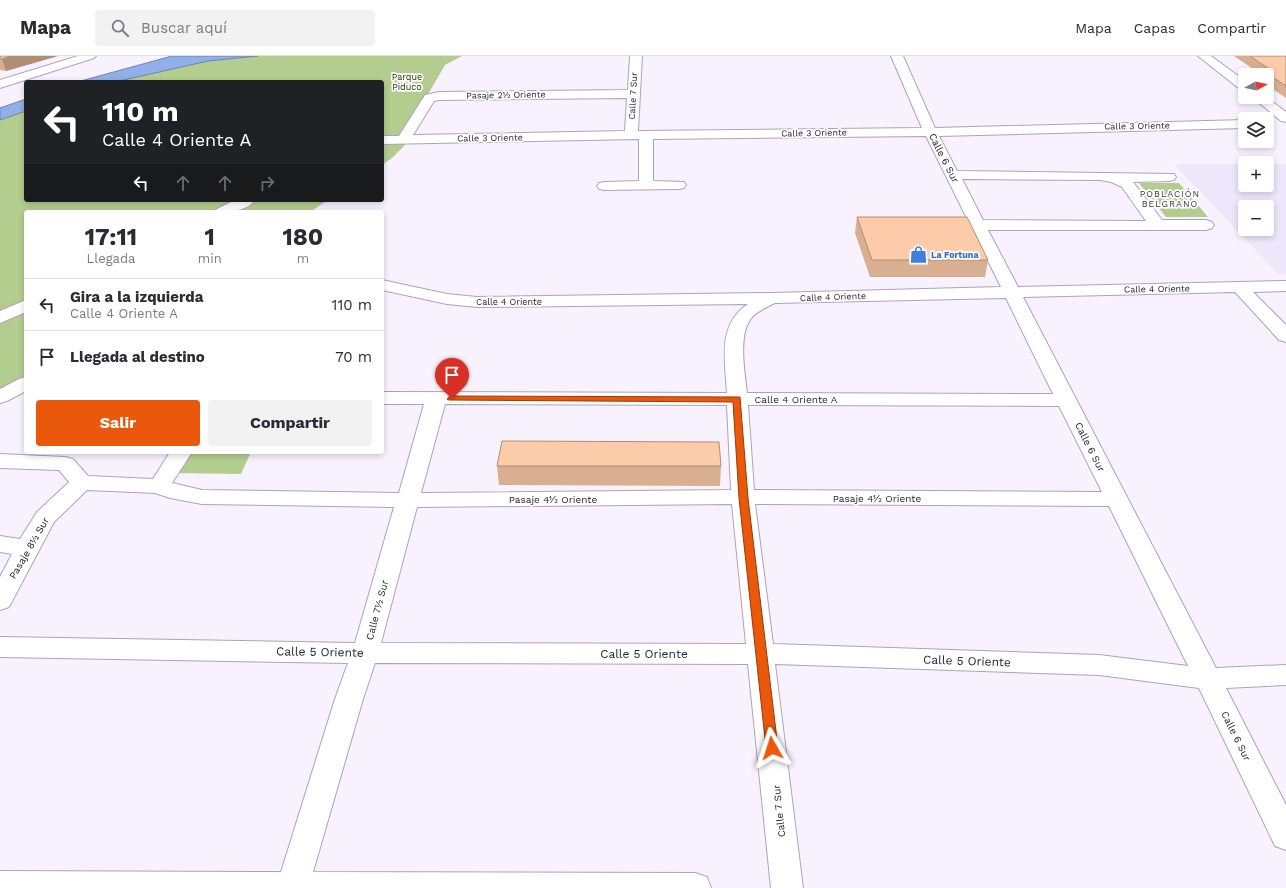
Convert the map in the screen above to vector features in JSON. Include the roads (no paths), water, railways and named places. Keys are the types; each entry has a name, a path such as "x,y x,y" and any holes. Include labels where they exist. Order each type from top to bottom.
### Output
{"street":[{"path":"0,84 90,56"},
{"name":"Calle 7 Sur","path":"631,135 636,56"},
{"name":"Calle 6 Sur","path":"897,56 931,132 1286,836"},
{"path":"1204,56 1238,82"},
{"name":"Pasaje 2½ Oriente","path":"404,139 429,98 434,97 633,94"},
{"path":"1267,104 1286,118"},
{"name":"Calle 3 Oriente","path":"384,140 631,135 931,132 1238,124"},
{"path":"646,135 646,185"},
{"path":"953,176 1100,176 1114,178 1169,177"},
{"path":"1114,178 1127,184 1156,223 1154,225"},
{"path":"604,186 679,185"},
{"path":"226,210 243,202"},
{"path":"978,224 1146,226 1206,225"},
{"name":"Calle 4 Oriente","path":"384,285 447,299 477,302 772,298 1286,286"},
{"path":"1239,287 1286,336"},
{"name":"Calle 7 Sur","path":"772,298 751,308 739,321 734,344 743,498 762,654 787,888"},
{"path":"0,318 24,306"},
{"name":"Calle 4 Oriente A","path":"384,398 1066,400"},
{"name":"Calle 7½ Sur","path":"292,887 349,699 365,652 436,399"},
{"path":"159,486 180,454"},
{"path":"0,461 65,464 82,483"},
{"name":"Pasaje 4½ Oriente","path":"82,483 159,486 170,491 202,498 407,500 743,498 1116,499"},
{"name":"Pasaje 8½ Sur","path":"0,601 27,548 45,517 82,483"},
{"path":"0,544 27,548"},
{"name":"Calle 5 Oriente","path":"0,647 365,652 762,654 1098,665 1208,679 1286,675"},
{"path":"0,886 695,888"}],"water":[{"path":"172,56 258,56 208,61 124,80 84,80"},
{"path":"24,100 24,112 0,120 0,108"}],"place":[{"name":"La Fortuna","path":"918,255"}],"district":[{"name":"POBLACIÓN BELGRANO","path":"1170,200"}],"park label":[{"name":"Parque Piduco","path":"407,82"}]}
